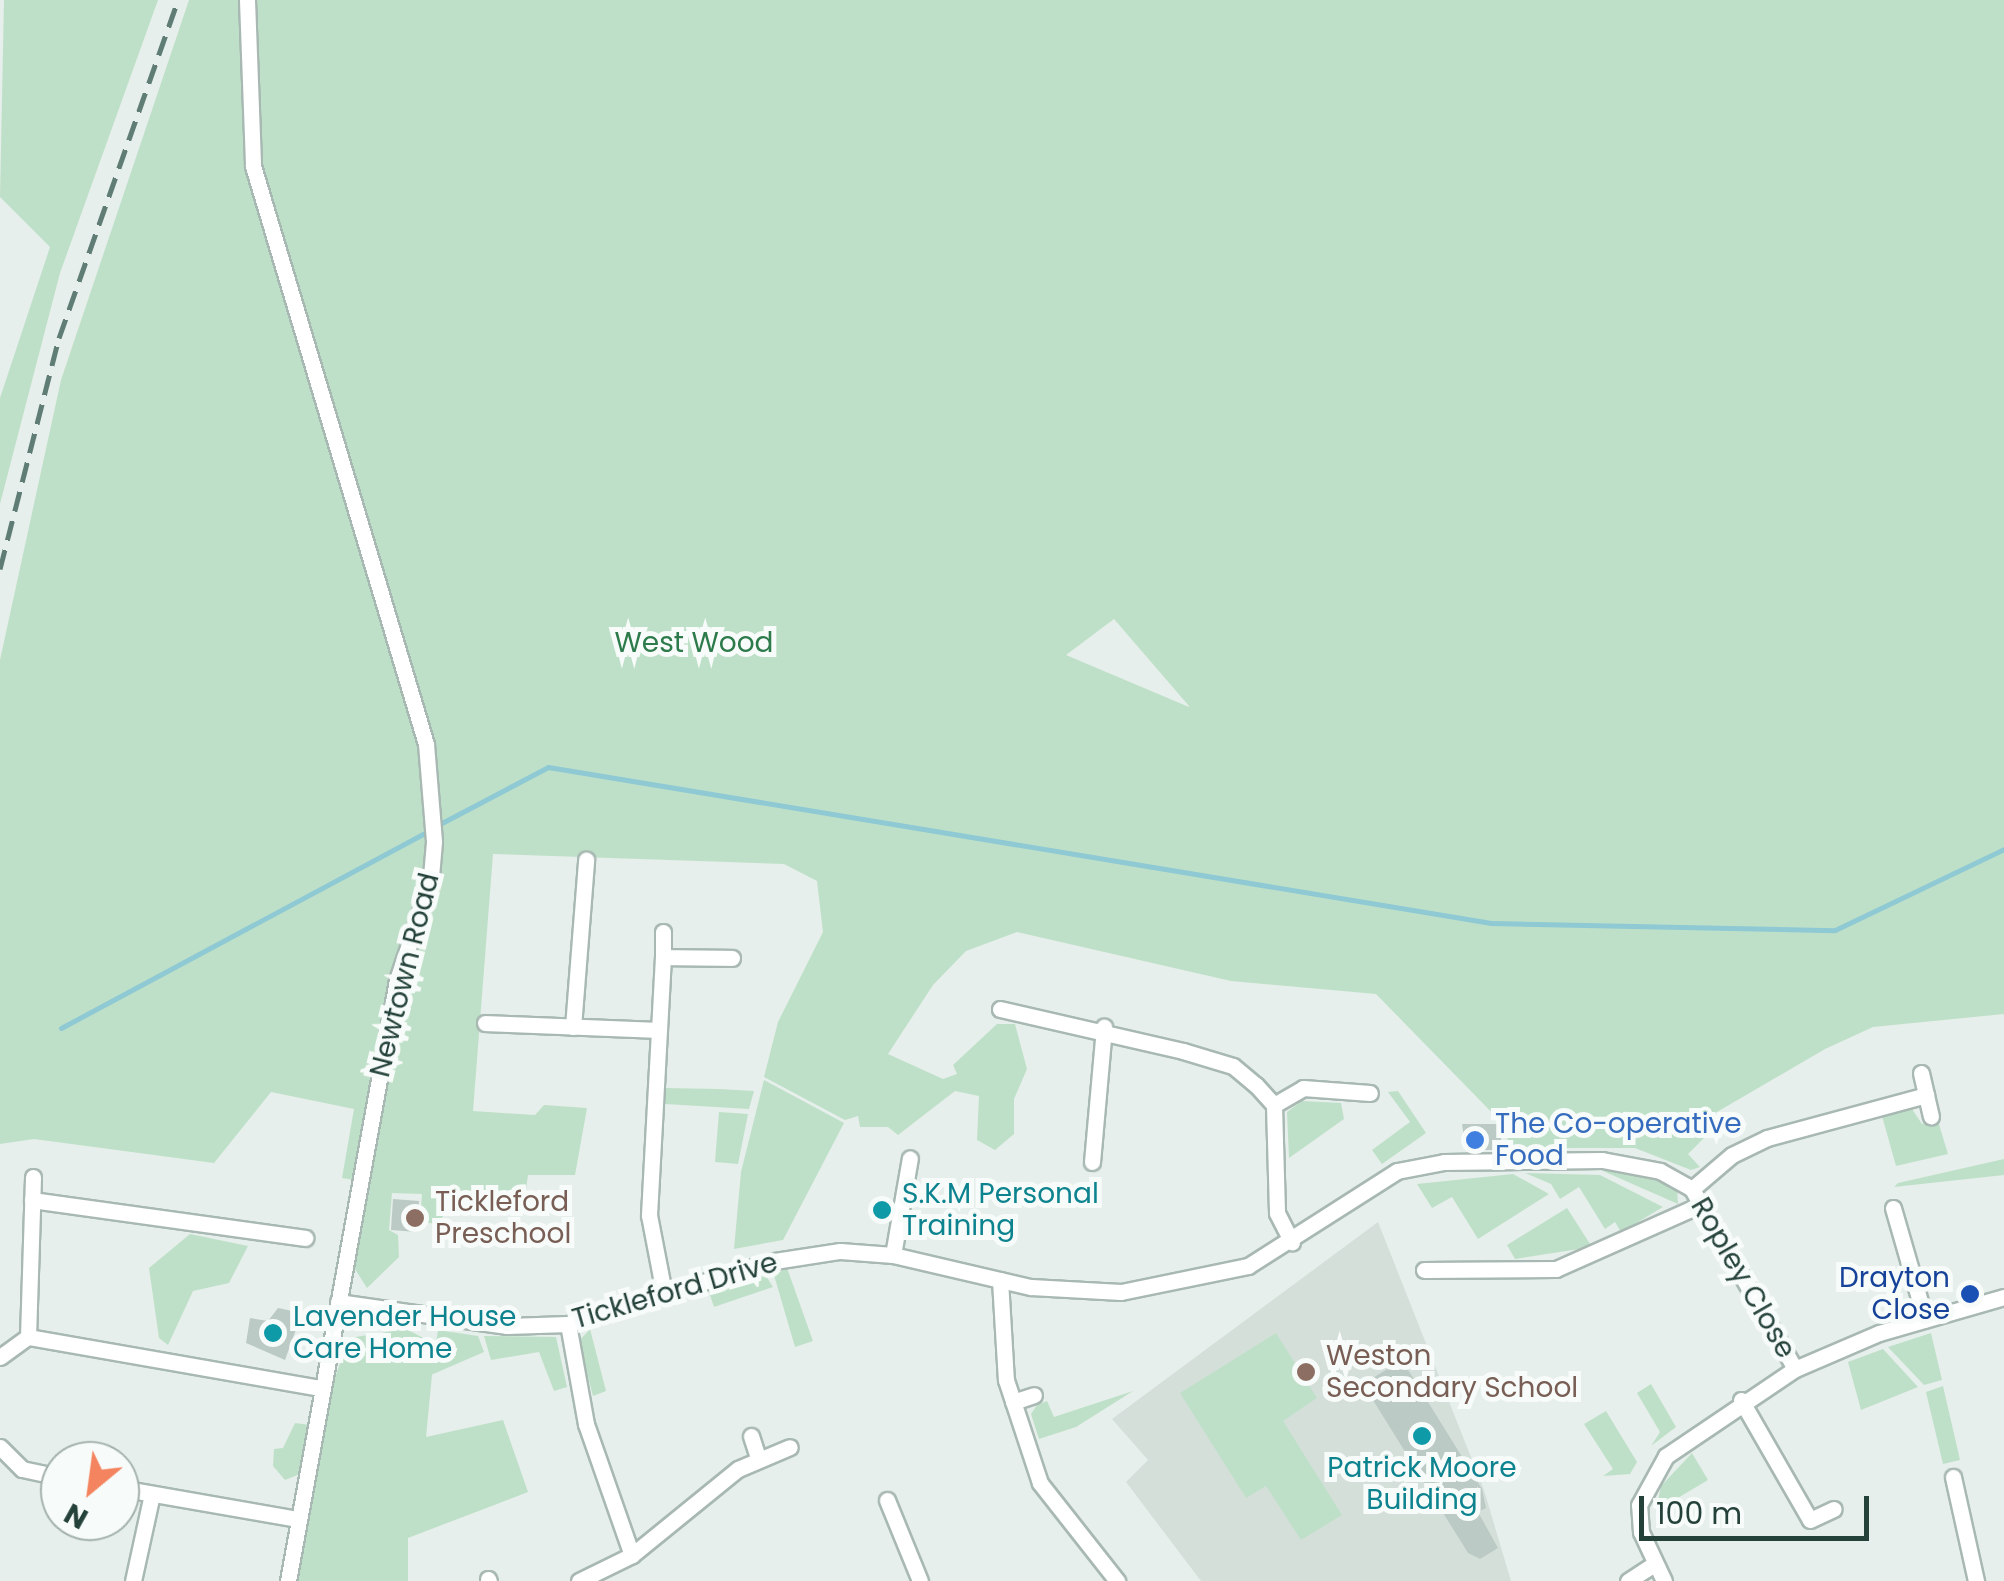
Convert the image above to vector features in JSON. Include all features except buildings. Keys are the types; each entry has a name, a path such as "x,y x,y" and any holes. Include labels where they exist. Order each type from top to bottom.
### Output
{"street":[{"name":"Newtown Road","path":"247,0 253,166 426,744 434,842 398,980 288,1581"},
{"path":"573,1026 586,860"},
{"path":"663,932 649,1215 664,1293"},
{"path":"663,956 732,958"},
{"path":"1000,1009 1104,1028 1232,1066 1274,1105 1277,1213 1292,1242"},
{"path":"485,1023 658,1030"},
{"path":"1092,1162 1104,1028"},
{"path":"1921,1073 1931,1116"},
{"path":"1274,1105 1302,1088 1370,1093"},
{"path":"1692,1189 1750,1145 1926,1094"},
{"path":"893,1254 910,1158"},
{"name":"Ropley Close","path":"1397,1172 1444,1162 1602,1160 1660,1171 1692,1189 1704,1202 1795,1369"},
{"name":"Tickleford Drive","path":"338,1302 507,1326 568,1324 785,1258 893,1254 1000,1280 1121,1292 1209,1279 1292,1242 1397,1172"},
{"path":"28,1338 33,1177"},
{"path":"32,1200 304,1238"},
{"path":"1424,1270 1556,1269 1704,1202"},
{"path":"1893,1208 1925,1319"},
{"path":"1000,1280 998,1338 1027,1445 1050,1503 1106,1577"},
{"path":"1664,1581 1641,1532 1644,1488 1666,1456 1741,1400 1795,1369 1925,1319 2004,1297"},
{"path":"568,1324 586,1424 632,1555"},
{"path":"0,1357 28,1338 321,1388"},
{"path":"1013,1402 1034,1395"},
{"path":"1741,1400 1810,1520 1834,1509"},
{"path":"751,1436 758,1458"},
{"path":"580,1581 632,1555 758,1458 790,1446"},
{"path":"0,1447 22,1469 40,1473"},
{"path":"1953,1477 1976,1581"},
{"path":"140,1492 298,1519"},
{"path":"133,1581 152,1494"},
{"path":"887,1500 920,1581"},
{"path":"1628,1581 1654,1564"}],"shaded area":[{"name":"Weston Secondary School","path":"1378,1222 1484,1490 1511,1581 1201,1581 1126,1482 1148,1460 1112,1419"}],"green space":[{"path":"4,0 158,0 60,273 0,504 0,398 50,247 0,197"},
{"name":"West Wood","path":"189,0 2004,0 2004,1014 1873,1027 1825,1049 1710,1116 1711,1131 1688,1154 1700,1167 1691,1170 1635,1148 1508,1148 1507,1128 1376,994 1231,981 1017,932 966,951 933,985 888,1054 943,1079 957,1074 953,1065 997,1024 1015,1024 1027,1069 1014,1099 1014,1134 995,1150 977,1140 979,1096 955,1091 898,1135 888,1127 860,1127 858,1116 845,1120 764,1077 778,1022 823,932 817,881 784,864 493,854 473,1111 535,1115 544,1105 587,1108 575,1175 528,1175 524,1204 453,1200 438,1224 420,1222 422,1194 392,1193 389,1230 398,1235 399,1257 367,1288 355,1269 360,1181 342,1178 354,1109 271,1092 214,1163 34,1139 0,1144 0,660 61,380","holes":["1114,619 1189,707 1066,655"]},
{"path":"764,1080 844,1123 783,1240 734,1249 741,1172"},
{"path":"666,1088 754,1091 749,1109 665,1104"},
{"path":"1398,1091 1426,1133 1382,1164 1372,1150 1410,1122 1388,1092"},
{"path":"1302,1101 1341,1103 1344,1119 1289,1158 1287,1112"},
{"path":"1912,1109 1922,1124 1938,1121 1948,1154 1896,1166 1882,1116"},
{"path":"719,1112 748,1114 738,1164 715,1162"},
{"path":"2004,1159 2004,1175 1894,1187 1898,1183"},
{"path":"1626,1170 1677,1188 1678,1204 1603,1171"},
{"path":"1525,1173 1600,1175 1663,1207 1621,1232 1615,1222 1605,1229 1579,1187 1560,1199 1551,1184"},
{"path":"1513,1174 1549,1194 1478,1239 1452,1197 1432,1208 1417,1184"},
{"path":"1567,1208 1592,1247 1515,1259 1507,1245"},
{"path":"190,1234 248,1246 229,1283 193,1291 168,1345 159,1338 149,1268"},
{"path":"787,1268 813,1341 795,1347 774,1275"},
{"path":"764,1273 773,1287 714,1307 710,1295 729,1281"},
{"path":"406,1329 435,1344 426,1437 503,1420 528,1492 408,1538 408,1581 291,1581 310,1470 285,1480 273,1466 274,1449 283,1448 295,1423 318,1426 349,1338"},
{"path":"590,1329 606,1391 593,1396 579,1341"},
{"path":"438,1330 478,1336 484,1352 431,1375"},
{"path":"1276,1333 1317,1398 1283,1421 1342,1515 1301,1540 1266,1486 1246,1498 1180,1393"},
{"path":"1931,1333 1942,1380 1924,1385 1888,1347"},
{"path":"484,1336 556,1337 567,1387 554,1391 539,1352 491,1360"},
{"path":"1883,1349 1918,1387 1861,1410 1848,1362"},
{"path":"1651,1384 1676,1427 1651,1446 1660,1432 1637,1393"},
{"path":"1943,1386 1960,1460 1943,1464 1926,1392"},
{"path":"1133,1391 1076,1427 1039,1439 1031,1414 1037,1405 1047,1401 1054,1417"},
{"path":"1606,1411 1637,1462 1630,1474 1603,1476 1613,1469 1584,1424"},
{"path":"1692,1453 1708,1480 1656,1511 1661,1486"}],"waterway":[{"path":"438,825 548,767 1491,923 1835,930 2004,849"},
{"path":"61,1028 429,831"}],"railway":[{"path":"0,569 59,338 178,0"}],"place":[{"name":"The Co-operative Food","path":"1475,1140"},
{"name":"S.K.M Personal Training","path":"882,1210"},
{"name":"Tickleford Preschool","path":"415,1218"},
{"name":"Drayton Close","path":"1970,1294"},
{"name":"Lavender House Care Home","path":"273,1333"},
{"name":"Weston Secondary School","path":"1306,1372"},
{"name":"Patrick Moore Building","path":"1422,1436"}]}
